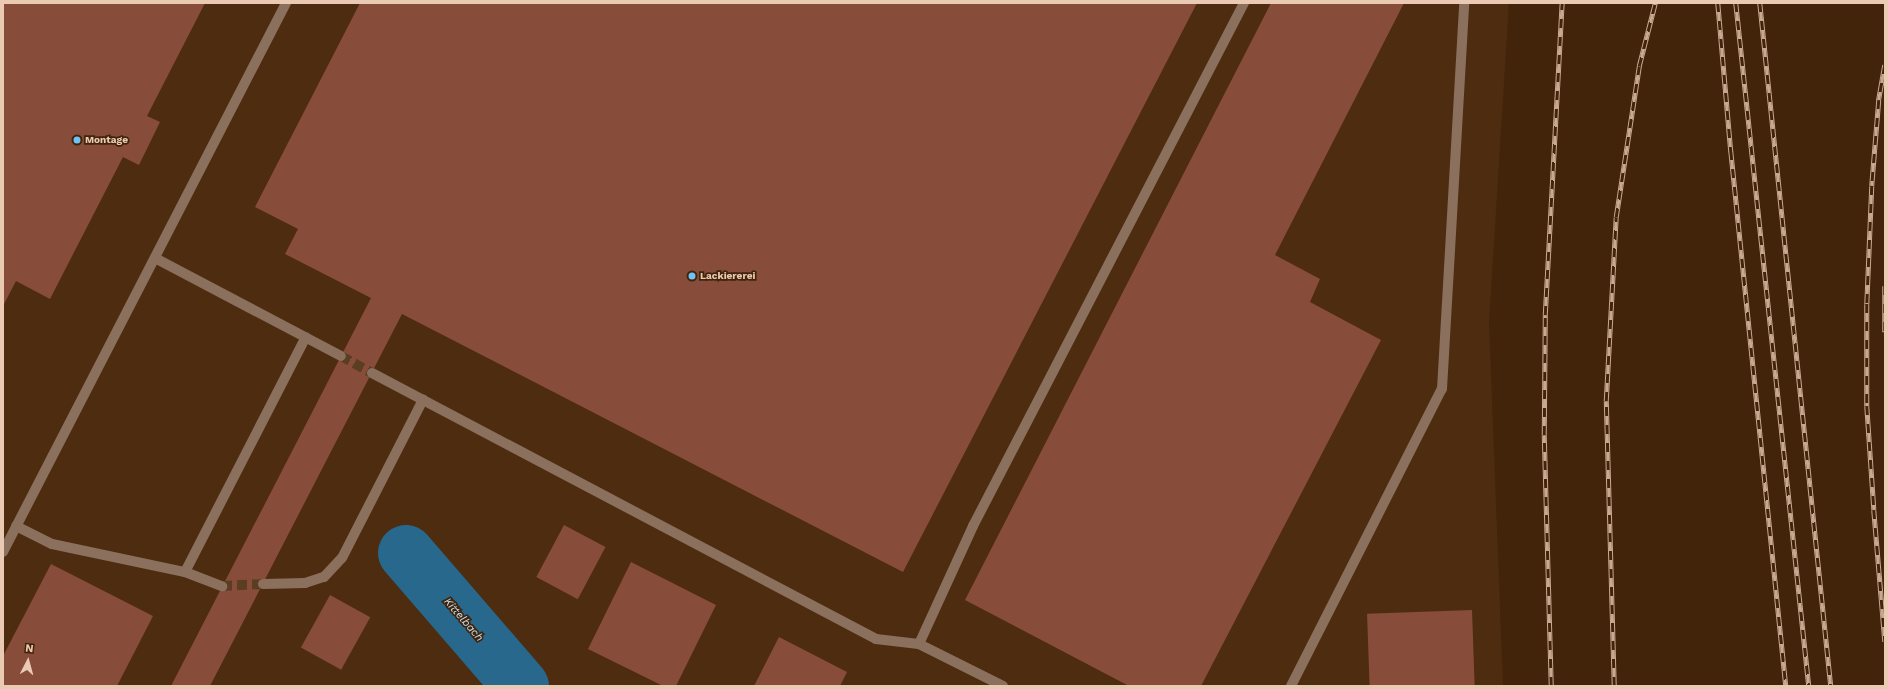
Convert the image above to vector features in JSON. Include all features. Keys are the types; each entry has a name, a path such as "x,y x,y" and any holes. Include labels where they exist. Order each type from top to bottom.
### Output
{"lane":[{"path":"3,552 286,3"},
{"path":"919,644 973,526 1244,3"},
{"path":"1290,686 1442,389 1464,3"},
{"path":"155,258 341,356"},
{"path":"185,572 306,337"},
{"path":"372,373 876,639 919,644 1003,686"},
{"path":"263,584 305,583 324,577 342,558 423,400"},
{"path":"16,526 52,544 185,572 222,586"}],"shaded area":[{"path":"3,3 1509,3 1489,323 1503,686 3,686"}],"building":[{"name":"Montage","path":"3,3 205,3 147,116 160,122 139,165 123,157 50,299 16,281 3,306"},
{"name":"Lackiererei","path":"360,3 1197,3 903,572 402,314 210,686 171,686 371,298 285,254 298,229 255,207"},
{"path":"1271,3 1404,3 1275,255 1320,279 1310,302 1381,340 1201,686 1129,686 965,600"},
{"path":"564,525 605,547 578,599 536,577"},
{"path":"631,562 716,605 676,686 663,686 588,649"},
{"path":"51,564 153,616 117,686 3,686 3,656"},
{"path":"330,595 370,617 341,670 301,647"},
{"path":"1472,610 1475,686 1370,686 1367,614"},
{"path":"779,637 847,672 840,686 754,686"}],"waterway":[{"name":"Kittelbach","path":"406,553 521,686"}],"tunnel":[{"path":"341,356 372,373"},
{"path":"222,586 263,584"}],"railway":[{"path":"1551,686 1544,435 1545,315 1562,3"},
{"path":"1614,686 1606,401 1616,217 1639,66 1655,3"},
{"path":"1718,3 1731,151 1786,686"},
{"path":"1736,3 1809,686"},
{"path":"1760,3 1831,686"},
{"path":"1885,65 1879,100 1872,186 1867,304 1867,406 1885,642"},
{"path":"1885,286 1885,332"}],"place":[{"name":"Montage","path":"77,140"},
{"name":"Lackiererei","path":"692,276"}]}
